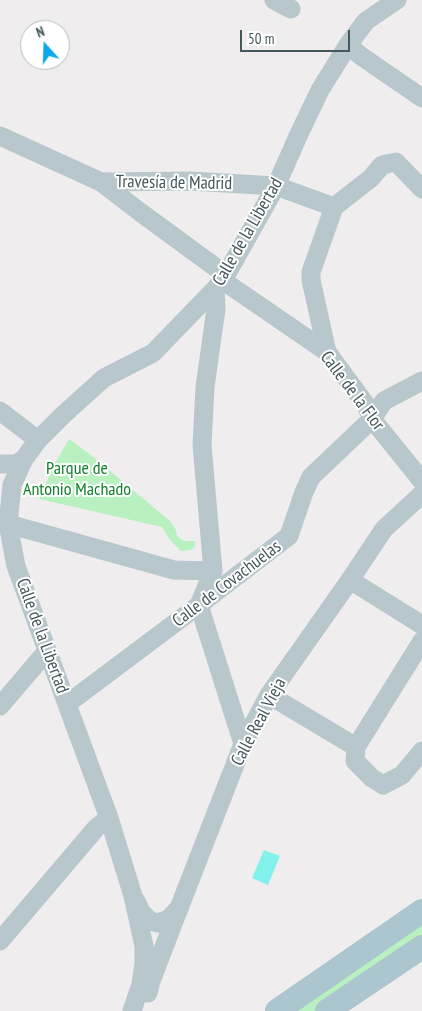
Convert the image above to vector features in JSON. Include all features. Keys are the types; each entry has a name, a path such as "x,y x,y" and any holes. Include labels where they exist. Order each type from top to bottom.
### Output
{"main road":[{"path":"277,1011 422,911"},
{"path":"327,1011 422,947"}],"street":[{"path":"274,0 291,10"},
{"name":"Calle de la Libertad","path":"132,1011 141,984 144,963 144,946 134,896 109,818 16,566 8,524 13,462 104,378 153,353 221,281 276,186 320,90 348,45 366,21 397,0"},
{"path":"348,45 422,98"},
{"path":"0,136 101,182"},
{"path":"327,352 311,280 311,272 334,208 371,178 382,165 396,162 422,189"},
{"name":"Travesía de Madrid","path":"101,182 190,181 276,186 334,208"},
{"name":"Calle de la Flor","path":"101,182 140,212 221,281 327,352 366,405 372,418 422,482"},
{"path":"221,281 205,387 202,445 213,570 199,605 243,744"},
{"name":"Calle de Covachuelas","path":"67,704 290,536 304,492 311,478 372,418 384,401 422,381"},
{"path":"0,412 38,440"},
{"name":"Calle Real Vieja","path":"145,1011 152,980 243,744 269,695 384,529 422,494"},
{"path":"8,524 174,570 213,570"},
{"path":"0,551 16,566"},
{"path":"350,580 422,625"},
{"path":"422,641 356,747 355,761 372,778 383,785 402,775 422,752"},
{"path":"0,706 47,651"},
{"path":"269,695 356,747"},
{"path":"3,930 97,827 109,818"},
{"path":"134,896 141,912 150,921 158,923 169,919 181,907"}],"green space":[{"name":"Parque de Antonio Machado","path":"69,439 170,521 176,530 177,536 184,541 195,541 195,546 191,550 181,551 170,540 162,527 39,499 54,465"},
{"path":"422,920 422,938 316,1011 289,1011"}],"water":[{"path":"264,850 280,856 268,885 252,878"}]}
